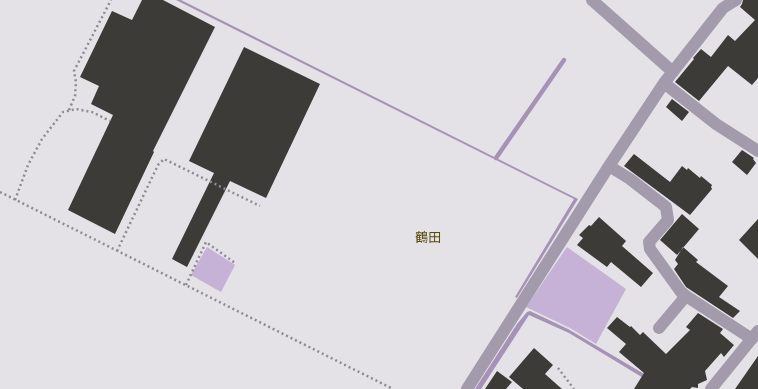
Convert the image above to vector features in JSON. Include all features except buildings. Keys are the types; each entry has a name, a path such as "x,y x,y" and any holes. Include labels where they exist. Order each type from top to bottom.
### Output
{"street":[{"path":"592,0 673,72"},
{"path":"467,389 609,166 664,83 723,8 736,0"},
{"path":"664,83 716,124 758,151"},
{"path":"609,166 630,179 666,207 668,220 649,242 650,249 681,292 755,335 711,389"},
{"path":"659,328 686,296"}],"path":[{"path":"68,111 75,96 76,82 74,71 111,0"},
{"path":"15,200 28,165 42,138 63,112 76,109 92,112 110,121"},
{"path":"116,251 158,165 164,159 260,206"},
{"path":"0,192 394,389"},
{"path":"186,285 206,242 235,263"},
{"path":"558,368 574,389"}],"shaded area":[{"path":"176,0 181,0 578,199 517,298 515,297 574,199"},
{"path":"207,247 235,265 221,292 191,275"},
{"path":"567,247 626,289 596,344 570,328 526,307"},
{"path":"530,311 568,329 651,378 650,382 569,333 529,315 481,389 475,389 517,324 527,312"}],"waterway":[{"path":"496,158 564,60"}],"district":[{"name":"鶴田","path":"428,238"}]}
